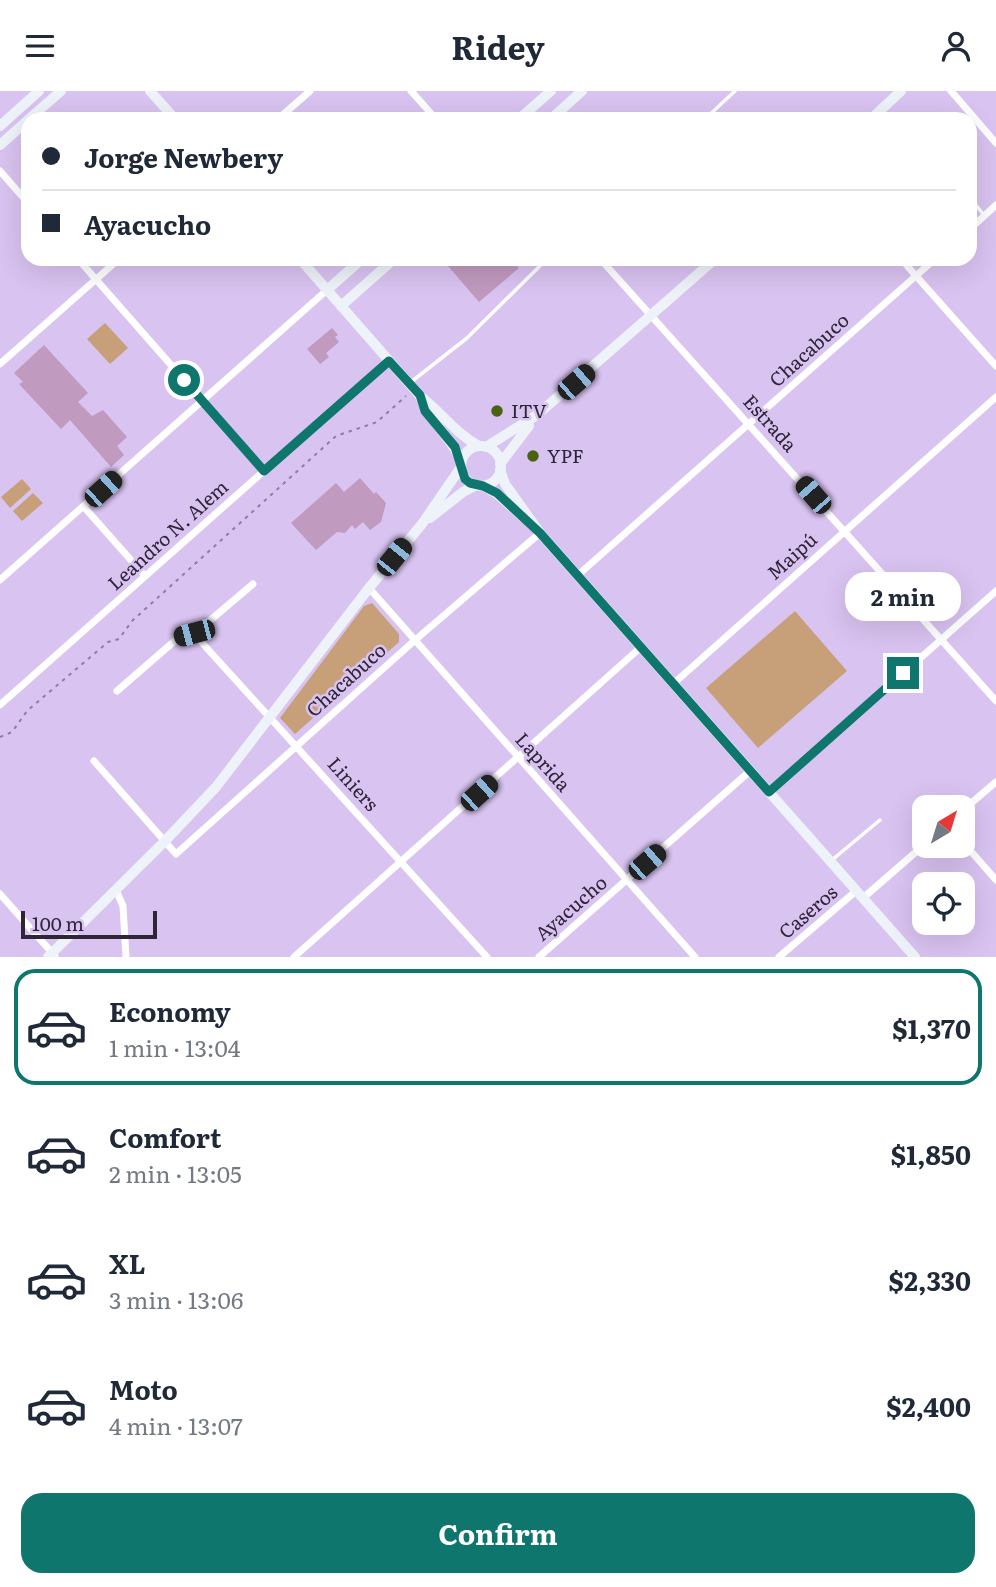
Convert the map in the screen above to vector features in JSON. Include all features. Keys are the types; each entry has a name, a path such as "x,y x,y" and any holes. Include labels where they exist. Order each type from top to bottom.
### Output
{"street":[{"path":"0,126 39,91"},
{"path":"38,112 61,91"},
{"path":"150,91 169,112"},
{"path":"286,112 310,91"},
{"path":"411,91 430,112"},
{"path":"527,112 551,91"},
{"path":"559,112 582,91"},
{"path":"878,112 901,91"},
{"path":"951,91 969,112"},
{"path":"977,121 996,143"},
{"path":"0,145 21,127"},
{"path":"0,171 21,194"},
{"path":"977,222 996,205"},
{"path":"84,266 264,471"},
{"path":"0,364 111,266"},
{"path":"306,266 414,389 465,439 496,454 505,484 540,533"},
{"path":"0,580 354,266"},
{"path":"341,306 386,266"},
{"name":"Estrada","path":"607,266 996,701"},
{"path":"422,524 463,492 495,480 508,450 537,415 707,266"},
{"path":"908,266 996,366"},
{"name":"Chacabuco","path":"578,575 927,266"},
{"name":"Leandro N. Alem","path":"0,705 389,361"},
{"path":"414,389 425,411 455,447 465,479 497,493 540,533 915,957"},
{"name":"Maipú","path":"673,684 996,397"},
{"path":"0,894 52,956 216,787 369,587 422,524 468,451 483,447 537,415"},
{"path":"84,507 145,576"},
{"name":"Chacabuco","path":"165,841 176,854 296,745 540,533"},
{"path":"117,691 178,638 194,633 253,584"},
{"name":"Laprida","path":"369,587 695,957"},
{"path":"769,792 996,591"},
{"name":"Liniers","path":"194,633 486,957"},
{"path":"294,957 641,647"},
{"path":"94,761 165,841"},
{"name":"Ayacucho","path":"539,957 750,771"},
{"path":"975,800 996,782"},
{"name":"Caseros","path":"779,957 912,854"},
{"path":"975,856 996,880"},
{"path":"116,890 123,906 125,956"}],"lane":[{"path":"712,112 735,91"},
{"path":"977,206 985,215"},
{"path":"414,389 540,266"},
{"path":"831,862 880,820"}],"path":[{"path":"0,737 16,729 27,712 108,642 120,639 132,621 335,436 377,422 414,389"}],"shaded area":[{"path":"105,323 128,348 110,364 87,339"},
{"path":"22,479 31,489 10,508 1,497"},
{"path":"33,493 43,503 22,521 13,511"},
{"path":"372,603 399,634 399,642 295,734 280,718 364,606"},
{"path":"795,611 847,671 758,748 706,688"}],"building":[{"path":"448,266 517,266 519,268 479,302"},
{"path":"332,328 338,335 335,337 339,342 326,353 329,357 320,364 307,349"},
{"path":"44,345 88,393 78,402 92,416 103,410 127,437 117,446 124,455 111,467 70,420 61,429 19,384 23,382 14,373"},
{"path":"360,478 386,503 381,522 370,530 363,522 355,529 352,525 345,533 337,532 316,550 291,523 336,483 344,492"}],"place":[{"name":"ITV","path":"497,411"},
{"name":"YPF","path":"533,456"}],"route":[{"path":"184,380 264,471 389,361 420,395 425,411 455,447 465,479 497,493 540,533 769,792 903,673"}]}
